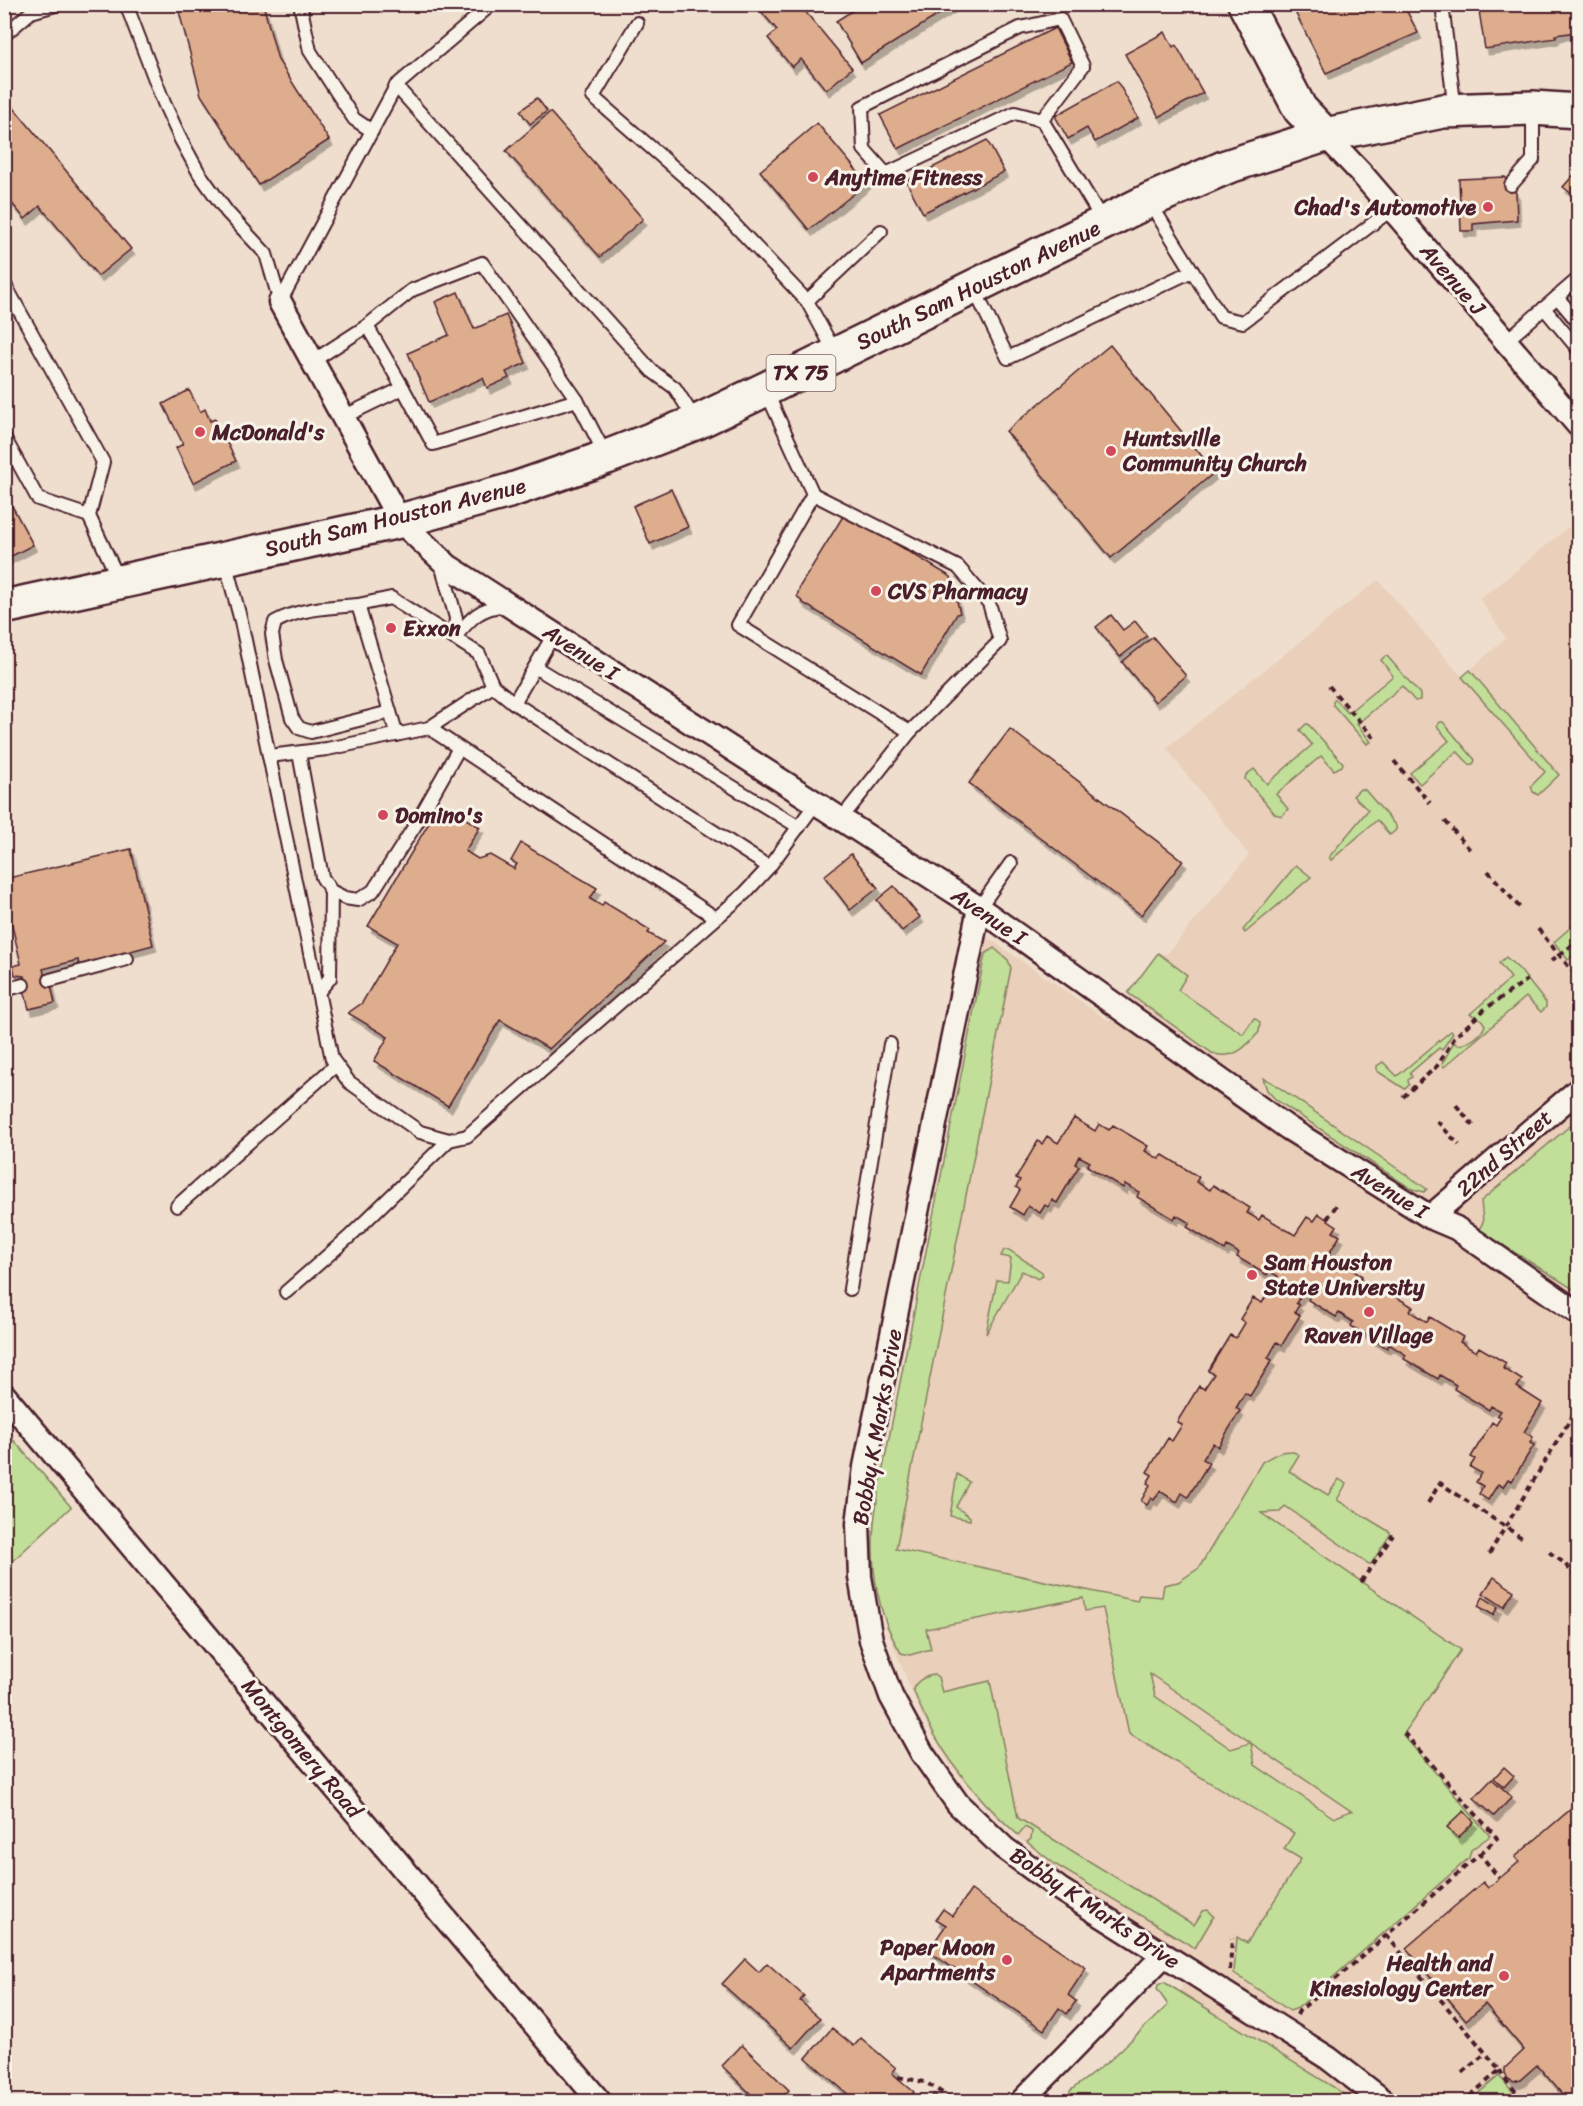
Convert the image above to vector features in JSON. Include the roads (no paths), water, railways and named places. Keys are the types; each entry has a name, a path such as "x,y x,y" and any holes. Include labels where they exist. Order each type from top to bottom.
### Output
{"main road":[{"path":"1245,4 1300,109 1324,135"},
{"name":"South Sam Houston Avenue","path":"4,607 400,520 509,491 607,457 697,422 1148,201 1227,166 1324,135 1443,111 1533,108 1578,111"}],"street":[{"name":"Avenue J","path":"1324,135 1392,209 1578,425"},
{"name":"Avenue I","path":"280,302 400,520 448,566 979,908 1288,1128 1430,1217 1456,1228 1578,1313"},
{"name":"Bobby K Marks Drive","path":"979,908 866,1467 858,1524 860,1577 871,1640 891,1696 922,1753 958,1804 1004,1848 1061,1890 1328,2058 1385,2102"},
{"name":"22nd Street","path":"1430,1217 1578,1090"},
{"name":"Montgomery Road","path":"4,1395 600,2102"},
{"path":"1021,2102 1164,1955"}],"lane":[{"path":"4,34 31,12 59,4"},
{"path":"126,4 181,140 199,172 227,212 266,254 280,302"},
{"path":"300,4 310,51 354,119 372,130"},
{"path":"1442,4 1455,111"},
{"path":"280,302 396,86 487,6"},
{"path":"1042,120 1083,66 1060,19 1020,27 862,107 864,149 886,174 1015,113 1042,120 1104,222"},
{"path":"636,23 593,97 710,199 807,301 837,355"},
{"path":"396,86 652,371 675,388 697,422"},
{"path":"1511,185 1533,160 1533,108"},
{"path":"1148,201 1221,316 1243,322 1392,209"},
{"path":"807,301 881,231"},
{"path":"313,361 367,326 412,290 482,263 577,400 607,457"},
{"path":"973,287 1008,358 1192,271"},
{"path":"4,283 103,462 89,516 120,581"},
{"path":"1506,340 1557,297 1577,284"},
{"path":"1557,297 1578,322"},
{"path":"1544,308 1578,349"},
{"path":"367,326 433,444 577,400"},
{"path":"343,417 403,388"},
{"path":"766,389 813,494 958,567 989,603 1000,641 910,732 842,819"},
{"path":"4,437 38,499 89,516"},
{"path":"813,494 738,625 910,732"},
{"path":"440,558 456,618 454,638"},
{"path":"224,559 241,621 332,1059 349,1082 420,1131 449,1140 467,1136 745,893 769,867 816,803"},
{"path":"390,712 310,732 299,728 292,718 276,660 272,634 275,622 288,615 307,611 358,605 391,598 479,654 493,686 514,703 769,867"},
{"path":"358,605 397,735"},
{"path":"454,638 469,621 489,607 509,605"},
{"path":"514,703 554,634"},
{"path":"535,667 799,827"},
{"path":"269,756 327,749 429,728 493,686"},
{"path":"429,728 716,918"},
{"path":"299,753 322,877 331,891 345,898 358,900 373,891 416,824 459,748"},
{"path":"979,908 1011,863"},
{"path":"318,992 330,978 331,891"},
{"path":"50,980 127,959"},
{"path":"4,990 23,985"},
{"path":"850,1289 890,1044"},
{"path":"177,1206 336,1065"},
{"path":"286,1292 358,1229 449,1140"}],"place":[{"name":"Anytime Fitness","path":"813,177"},
{"name":"Chad's Automotive","path":"1488,207"},
{"name":"McDonald's","path":"200,432"},
{"name":"Huntsville Community Church","path":"1111,451"},
{"name":"CVS Pharmacy","path":"876,591"},
{"name":"Exxon","path":"391,628"},
{"name":"Domino's","path":"383,815"},
{"name":"Sam Houston State University","path":"1252,1275"},
{"name":"Raven Village","path":"1369,1312"},
{"name":"Paper Moon Apartments","path":"1007,1960"},
{"name":"Health and Kinesiology Center","path":"1504,1976"}]}
